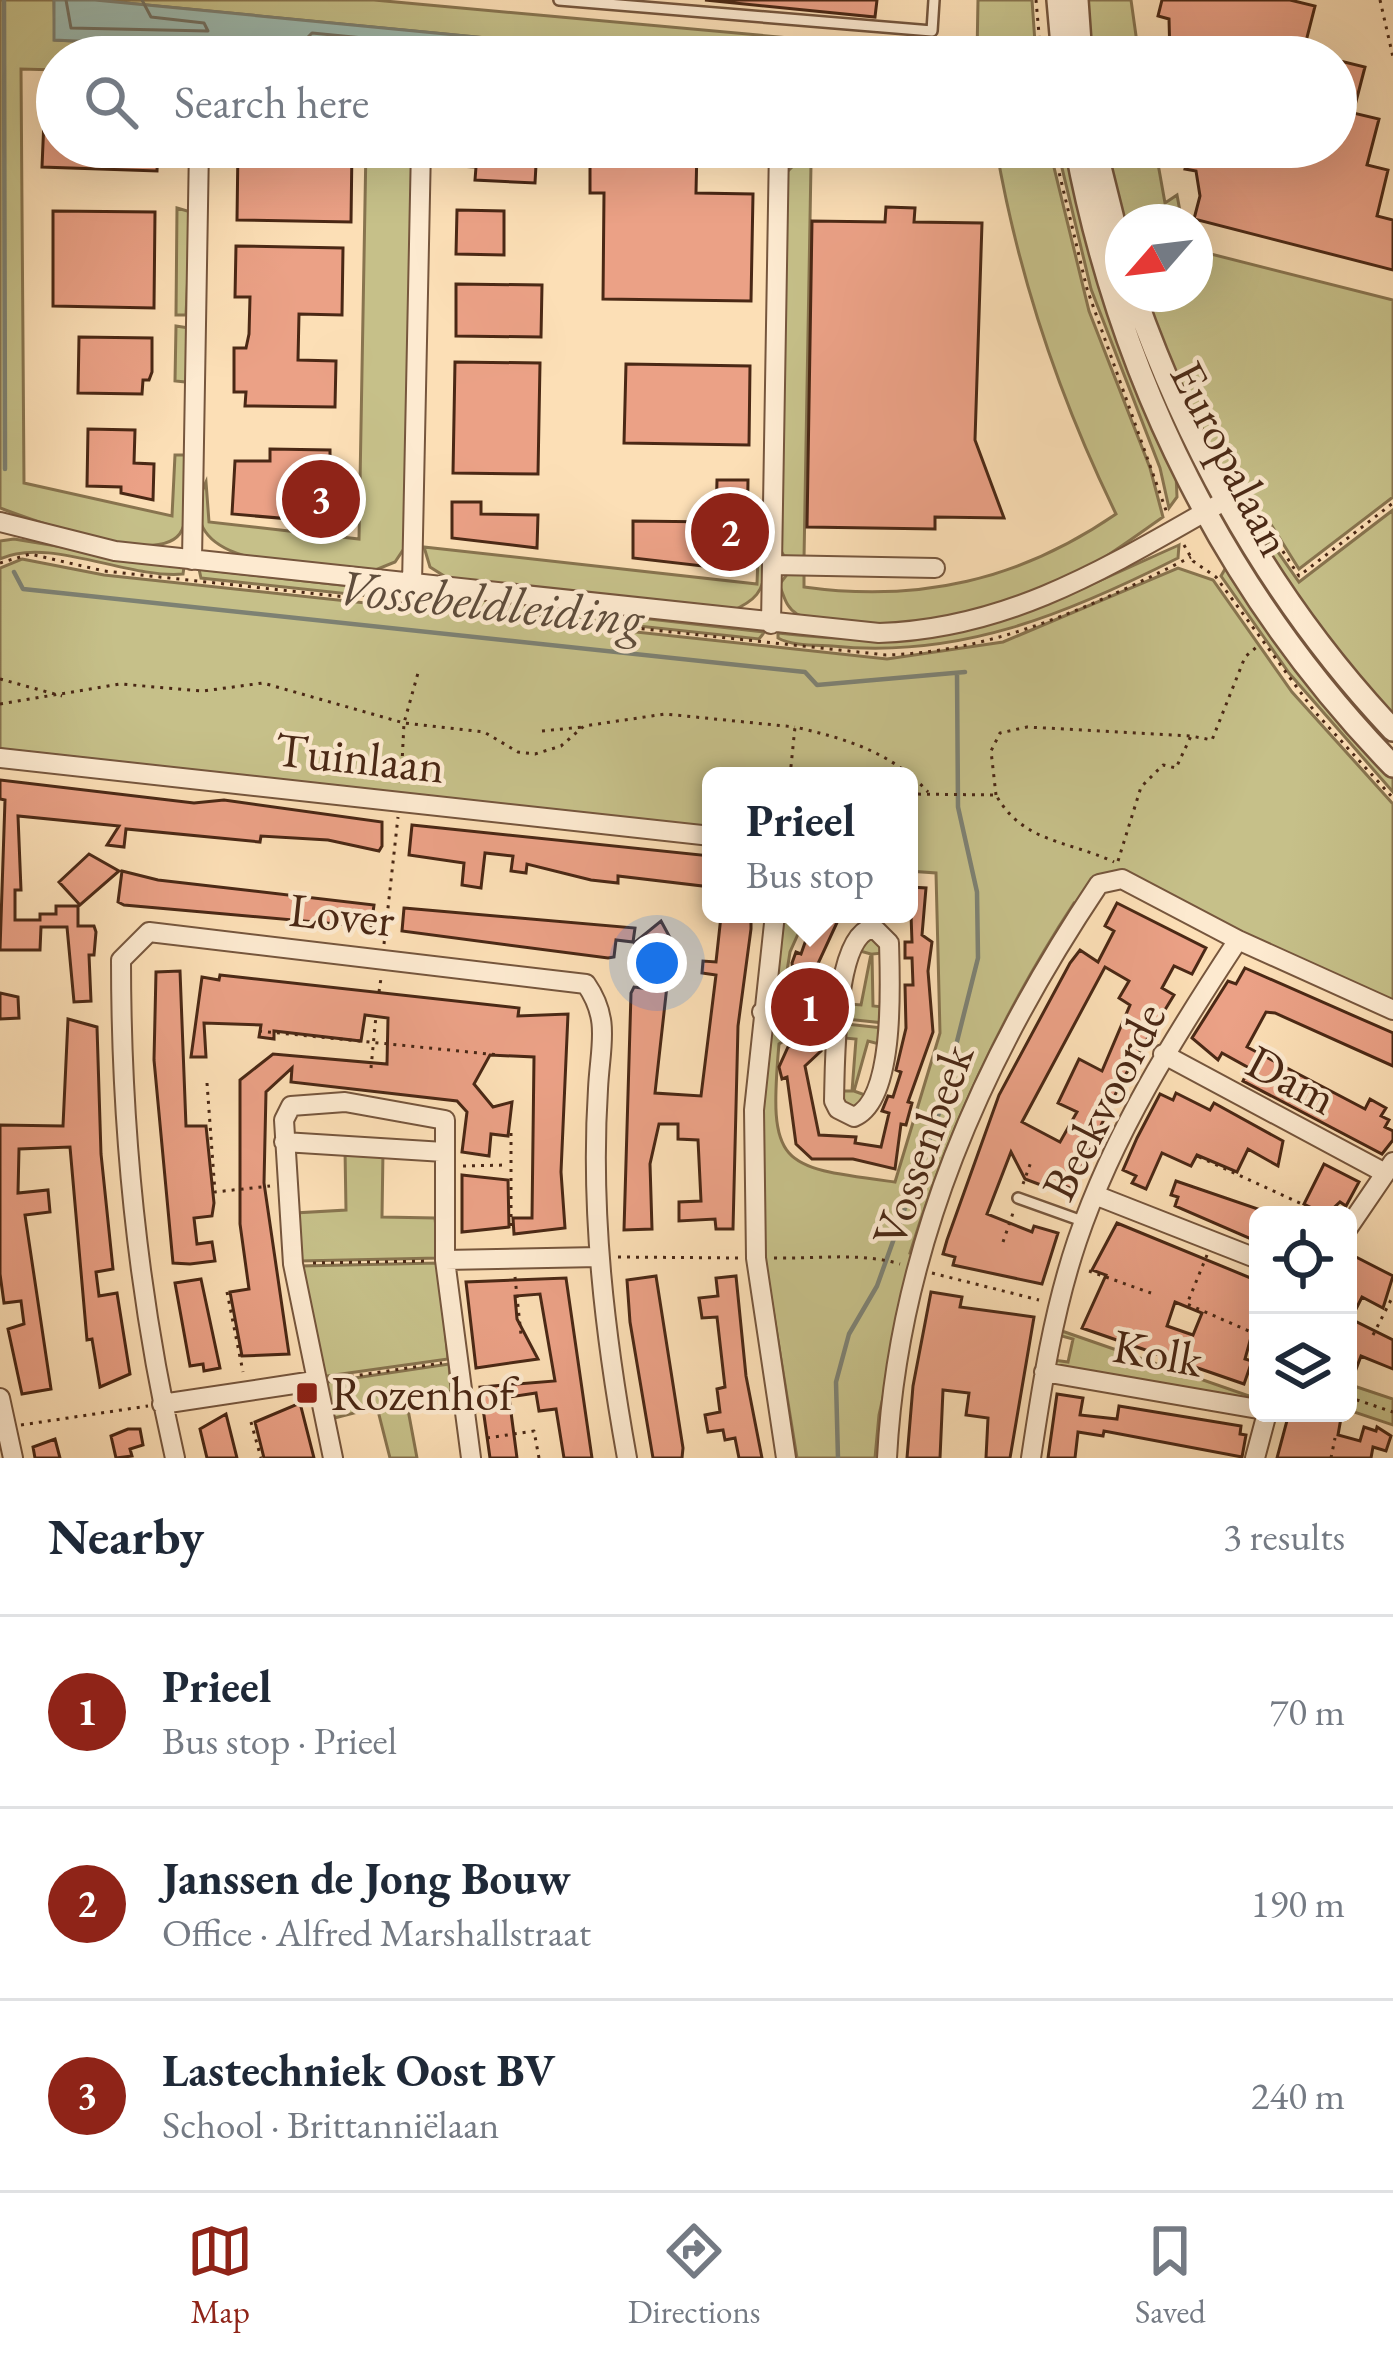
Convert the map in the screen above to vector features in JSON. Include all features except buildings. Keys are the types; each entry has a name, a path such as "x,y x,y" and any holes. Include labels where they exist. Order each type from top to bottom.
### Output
{"street":[{"path":"1058,0 1062,36"},
{"path":"1077,0 1080,36"},
{"path":"192,560 199,168"},
{"path":"412,584 421,168"},
{"path":"771,624 779,168"},
{"name":"Europalaan","path":"1082,168 1126,337 1204,512 1293,648 1393,766"},
{"path":"1100,168 1109,204"},
{"name":"Europalaan","path":"1141,312 1172,392 1226,500 1314,636 1393,730"},
{"path":"0,522 97,549 879,633 990,618 1060,592 1226,500"},
{"path":"773,565 934,568"},
{"name":"Tuinlaan","path":"0,758 702,835"},
{"name":"Vossenbeek","path":"886,1458 908,1266 993,1059 1040,972 1099,884 1122,879 1238,940"},
{"path":"774,923 754,1110 755,1258 786,1458"},
{"path":"867,929 877,930 889,943 892,1027 869,1107 854,1117 838,1109 834,1101 837,1021 854,941 867,929"},
{"name":"Lover","path":"175,1458 130,1201 122,1117 121,960 149,932 586,984 604,1009 597,1092 598,1257 627,1458"},
{"path":"1238,940 1393,1010"},
{"name":"Beekvoorde","path":"1031,1458 1058,1305 1095,1195 1163,1054 1238,940"},
{"path":"762,1012 837,1021"},
{"name":"Dam","path":"1163,1054 1389,1167"},
{"path":"333,1458 293,1264 284,1142 291,1106 345,1102 441,1118 446,1127 445,1260 466,1453"},
{"path":"284,1142 443,1159"},
{"path":"1357,1215 1389,1167"},
{"path":"1095,1195 1249,1255"},
{"path":"445,1260 598,1257"},
{"name":"Kolk","path":"1044,1372 1249,1407"},
{"path":"162,1404 314,1381"},
{"path":"0,1398 13,1458"},
{"path":"1255,1458 1265,1422"}],"lane":[{"path":"563,0 932,31 934,0"},
{"path":"1018,1198 1085,1222"}],"path":[{"path":"1036,0 1039,36"},
{"path":"1381,0 1393,57"},
{"path":"1271,533 1299,576 1393,503"},
{"path":"1208,571 1261,643 1393,798"},
{"path":"1192,736 1176,768 1163,765 1141,787 1117,864 1037,838 1007,815 996,795 991,751 1000,733 1028,727 1192,736 1212,740 1245,657 1261,643"},
{"path":"383,957 404,723 418,673"},
{"path":"0,679 63,697"},
{"path":"0,704 63,697 120,683 203,691 263,683 404,723 484,732 518,752 535,754 561,746 584,726"},
{"path":"542,731 665,714 795,727 867,746 904,767"},
{"path":"791,767 795,727"},
{"path":"918,781 929,793"},
{"path":"918,794 996,795"},
{"path":"371,1068 376,1016"},
{"path":"259,1031 499,1055"},
{"path":"208,1083 214,1192 284,1185"},
{"path":"511,1132 512,1230"},
{"path":"1199,1157 1304,1205"},
{"path":"443,1159 509,1165"},
{"path":"1213,1241 1187,1304 1249,1331"},
{"path":"598,1257 876,1257 1058,1305"},
{"path":"513,1258 521,1335"},
{"path":"293,1264 445,1260"},
{"path":"1070,1264 1151,1293"},
{"path":"227,1292 247,1392"},
{"path":"1373,1335 1393,1296"},
{"path":"314,1381 456,1361"},
{"path":"1357,1400 1393,1412"},
{"path":"6,1428 162,1404"},
{"path":"251,1422 261,1458"},
{"path":"466,1453 534,1431 539,1458"},
{"path":"1331,1458 1335,1438"}],"shaded area":[{"path":"0,0 54,0 55,36 36,36 36,69 21,69 24,483 172,516 175,455 186,455 187,504 182,530 170,541 150,545 95,538 0,508"},
{"path":"95,0 374,0 769,36 467,36"},
{"path":"978,0 1032,0 1035,36 977,36"},
{"path":"1082,0 1131,0 1136,36 1085,36"},
{"path":"366,168 413,168 407,544 395,562 373,571 285,564 226,549 207,533 199,512 206,482 209,522 359,539"},
{"path":"791,168 811,168 804,559 784,556 780,549 786,173"},
{"path":"1000,168 1054,168 1089,311 1150,468 1163,517 1074,575 1035,593 967,613 856,626 797,614 779,585 788,573 804,573 804,587 846,591 888,592 967,581 1043,556 1116,514 1043,335"},
{"path":"1062,168 1078,168 1105,253 1105,312 1124,312 1176,474 1177,497 1169,508 1160,468 1091,289"},
{"path":"1106,168 1159,168 1165,203 1177,195 1179,204 1117,204"},
{"path":"177,208 191,212 186,315 176,315"},
{"path":"1213,255 1393,300 1393,497 1299,569 1272,526 1253,538 1228,495 1147,312 1213,312"},
{"path":"176,326 189,328 186,382 175,381"},
{"path":"1393,510 1393,724 1258,546 1271,542 1299,582"},
{"path":"14,539 184,567 183,574 138,571 41,552 0,559 0,541"},
{"path":"1179,545 1178,558 1095,597 968,639 879,648 804,645 778,638 778,633 896,638 987,624"},
{"path":"424,547 757,584 758,558 765,565 757,594 732,611 449,579 430,567"},
{"path":"22,559 104,575 887,659 1003,642 1178,568 1213,580 1292,692 1393,804 1393,1002 1323,974 1121,874 1079,905 1074,903 1001,1029 925,1206 910,1253 915,1255 879,1415 875,1458 797,1458 765,1261 762,1117 769,1025 805,1028 779,1044 776,1116 790,1154 827,1172 895,1182 940,1033 936,873 918,872 918,767 702,767 702,827 0,749 0,568"},
{"path":"1228,564 1393,772 1393,792 1289,673 1221,576"},
{"path":"199,569 403,594 396,599 201,578"},
{"path":"420,593 764,632 759,639 425,603"},
{"path":"781,923 803,923 790,952 785,984 807,1009 770,999"},
{"path":"875,936 883,953 872,954 873,1006 884,1007 884,1023 846,1019 850,1004 861,1005 871,954 860,951 863,942"},
{"path":"846,1024 883,1028 879,1044 868,1041 854,1091 865,1095 857,1108 843,1105 841,1091 852,1091 856,1039 844,1038"},
{"path":"345,1149 383,1151 382,1217 435,1218 439,1258 299,1261 295,1213 346,1210"},
{"path":"439,1263 448,1359 320,1377 300,1266"},
{"path":"1059,1330 1249,1396 1249,1400 1057,1367 1054,1360 1068,1362 1073,1339 1058,1335"},
{"path":"449,1364 451,1391 406,1399 417,1458 390,1458 377,1407 331,1419 321,1383"},
{"path":"1357,1387 1393,1399 1393,1425 1357,1413"}],"water":[{"path":"54,0 95,0 467,36 54,36"}],"waterway":[{"name":"Vossebeldleiding","path":"4,0 5,469"},
{"name":"Vossebeldleiding","path":"14,572 23,589 805,672 817,685 965,672"},
{"path":"838,1458 836,1382 849,1334 877,1286 939,1113 978,958 977,892 958,807 957,673"}],"place":[{"name":"Lastechniek Oost BV","path":"321,499"},
{"name":"Janssen de Jong Bouw","path":"730,532"},
{"name":"Prieel","path":"810,1007"},
{"name":"Rozenhof","path":"307,1393"}]}
